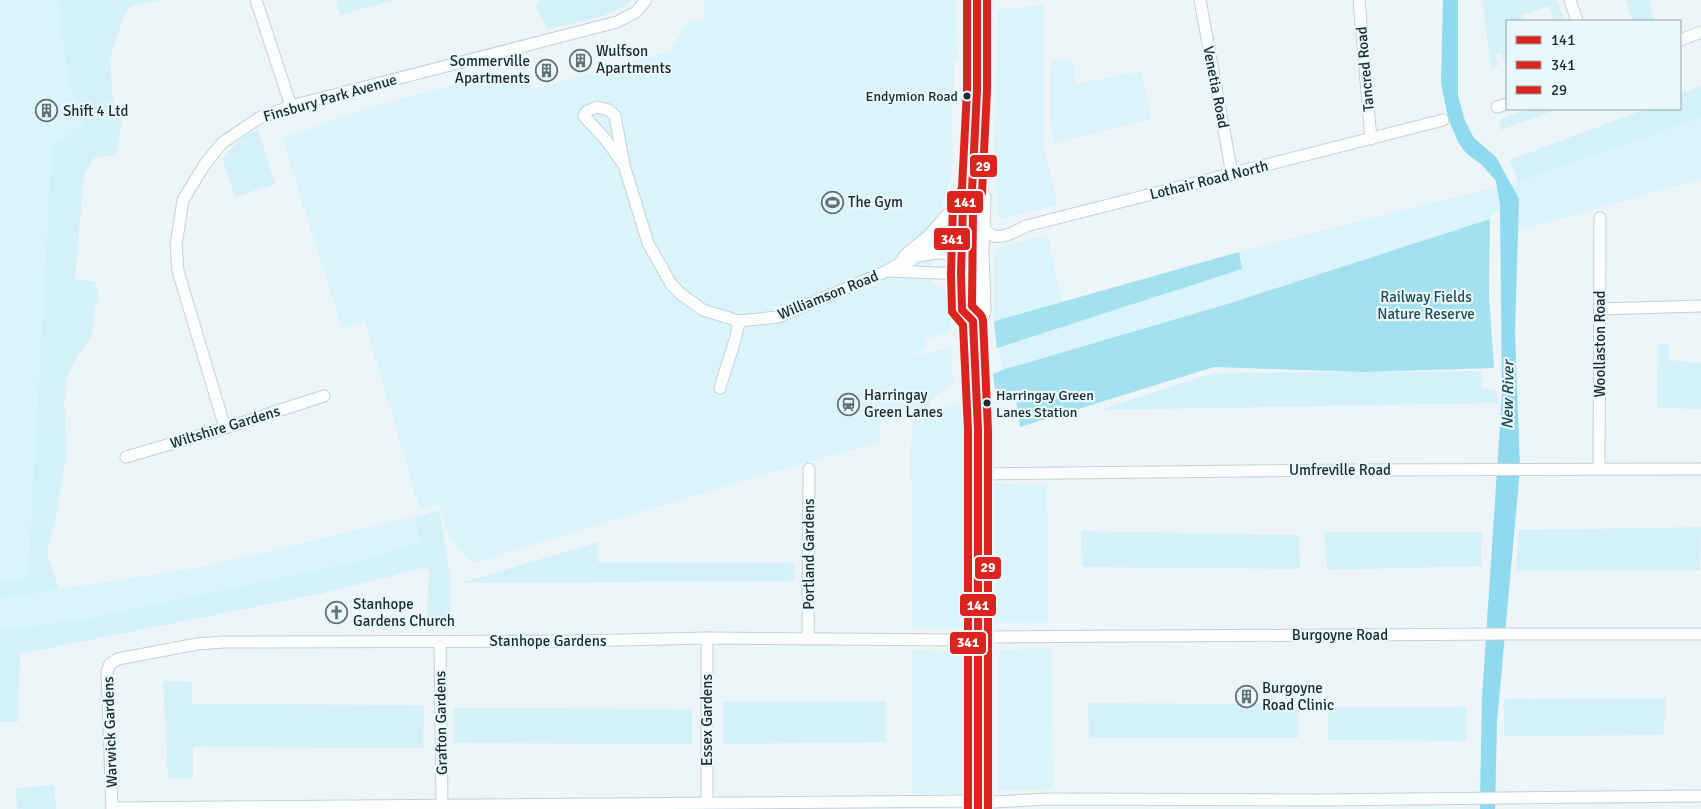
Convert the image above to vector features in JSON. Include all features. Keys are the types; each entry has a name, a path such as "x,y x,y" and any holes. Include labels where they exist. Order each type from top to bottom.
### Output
{"main road":[{"path":"977,0 977,90 968,198 970,274 980,312 973,320 979,474 978,805"},
{"path":"908,258 932,238 968,198 981,198 980,225 970,255"}],"street":[{"path":"256,0 290,106"},
{"name":"Finsbury Park Avenue","path":"225,428 178,271 176,245 183,200 205,164 222,143 259,118 290,106 594,29 617,22 636,12 646,0"},
{"name":"Venetia Road","path":"1200,0 1232,174"},
{"name":"Tancred Road","path":"1359,0 1371,139"},
{"path":"1570,0 1577,20"},
{"path":"1681,40 1701,32"},
{"name":"Williamson Road","path":"624,165 606,140 586,120 584,116 587,111 597,107 609,110 616,116 624,165 648,244 671,284 682,295 703,310 739,321 778,317 887,271 908,258 935,252 970,255"},
{"name":"Lothair Road North","path":"980,225 992,236 1015,232 1026,226 1442,120"},
{"name":"Woollaston Road","path":"1599,469 1600,218"},
{"name":"Williamson Road","path":"887,271 970,274"},
{"path":"1600,309 1701,306"},
{"path":"720,388 736,339 739,321"},
{"name":"Wiltshire Gardens","path":"126,457 324,396"},
{"name":"Portland Gardens","path":"808,638 809,469"},
{"name":"Umfreville Road","path":"979,474 1701,469"},
{"name":"Burgoyne Road","path":"978,637 1701,634"},
{"name":"Stanhope Gardens","path":"118,659 197,644 223,642 576,641 708,638 962,640 978,637"},
{"name":"Essex Gardens","path":"707,802 708,638"},
{"name":"Grafton Gardens","path":"440,641 442,804"},
{"name":"Warwick Gardens","path":"112,808 107,670 110,664 118,659"},
{"path":"112,808 442,804 578,806 707,802 978,805 994,802 1048,799 1502,799 1701,796"}],"shaded area":[{"path":"0,0 61,0 70,85 84,123 39,592 197,568 412,517 421,543 398,575 319,594 0,658 0,582 7,580 0,580"},
{"path":"57,0 160,0 130,7 124,16 110,58 113,104 123,105 117,150 115,156 95,157 84,174 75,279 95,282 99,304 95,305 92,337 77,356 67,378 64,401 67,452 56,518 47,553 59,589 0,599 0,581 28,578 52,146 84,123 70,85"},
{"path":"336,0 395,0 340,15"},
{"path":"540,0 632,0 603,16 548,29 536,7"},
{"path":"704,0 956,0 957,60 953,63 952,175 941,210 932,224 932,284 941,287 948,296 951,332 925,339 929,346 909,357 952,347 951,365 955,381 928,402 930,407 879,424 881,442 769,473 473,563 449,538 439,504 421,509 418,503 365,322 342,328 282,138 375,106 490,75 494,86 525,82 535,89 670,51 688,20 705,20"},
{"path":"1482,0 1557,0 1564,20 1554,20 1549,6 1522,15 1524,20 1506,20 1506,66 1501,53 1495,55 1499,65 1491,68"},
{"path":"1626,0 1649,0 1655,20 1633,20"},
{"path":"1044,5 1044,150 1058,204 1002,219 998,217 997,191 994,187 997,14 1001,9"},
{"path":"1073,59 1076,84 1142,71 1151,119 1054,143 1050,117 1051,61"},
{"path":"1701,86 1701,118 1518,182 1510,160 1643,110 1681,110 1681,94"},
{"path":"1526,110 1554,110 1501,130 1499,120"},
{"path":"1701,118 1701,179 1517,231 1517,205 1492,214 1490,219 1224,305 1002,370 994,322 995,251 998,248 1047,235 1063,302 1239,252 1518,182"},
{"path":"258,130 275,184 235,197 222,158 242,137"},
{"path":"1658,344 1669,344 1669,360 1701,363 1701,409 1657,408"},
{"path":"1481,371 1483,389 1496,389 1498,403 1100,410 1213,373"},
{"path":"961,402 964,440 963,628 912,628 911,445 914,417"},
{"path":"995,483 1047,485 1048,623 995,623"},
{"path":"439,510 450,573 451,619 427,620 428,582 430,576 427,567 319,594 20,654 18,722 0,722 0,630 86,619 355,562 420,543 414,517"},
{"path":"1701,527 1700,570 1516,571 1519,530"},
{"path":"1081,531 1299,535 1300,569 1082,567"},
{"path":"1324,532 1482,532 1481,566 1327,570"},
{"path":"598,542 598,562 794,563 794,581 460,583"},
{"path":"1052,649 1053,789 998,790 999,650"},
{"path":"912,650 962,652 962,794 912,794"},
{"path":"163,681 192,682 192,704 424,705 423,748 193,747 193,779 168,778"},
{"path":"1665,698 1664,735 1504,736 1504,699"},
{"path":"886,701 886,742 723,744 723,702"},
{"path":"1088,703 1298,704 1298,738 1089,738"},
{"path":"1328,707 1467,707 1466,741 1328,740"},
{"path":"454,708 692,709 692,744 454,743"},
{"path":"54,785 56,809 17,809 16,788"}],"green space":[{"name":"Railway Fields Nature Reserve","path":"1490,219 1489,295 1494,368 1363,372 1214,367 1020,427 1016,398 997,403 993,374 1002,370 1224,305"},
{"path":"1239,252 1242,269 997,348 995,321"}],"water":[{"name":"New River","path":"1443,0 1458,0 1458,95 1465,121 1474,138 1496,157 1519,199 1515,333 1520,469 1497,722 1495,809 1480,809 1480,799 1482,698 1502,394 1500,205 1496,181 1482,165 1466,153 1458,142 1448,118 1441,83"}],"transit line":[{"name":"341","path":"967,0 967,90 962,188 953,204 951,273 952,312 963,325 968,430 968,809"},
{"name":"141","path":"977,0 977,90 972,191 963,205 961,273 962,310 973,321 978,430 978,809"},
{"name":"29","path":"987,0 987,90 982,193 973,208 972,306 981,315 983,320 988,430 988,809"}],"place":[{"name":"Wulfson Apartments","path":"580,60"},
{"name":"Sommerville Apartments","path":"546,70"},
{"name":"Endymion Road","path":"967,96"},
{"name":"Shift 4 Ltd","path":"47,111"},
{"name":"The Gym","path":"832,202"},
{"name":"Harringay Green Lanes Station","path":"987,403"},
{"name":"Harringay Green Lanes","path":"848,404"},
{"name":"Stanhope Gardens Church","path":"337,613"},
{"name":"Burgoyne Road Clinic","path":"1246,697"}]}
